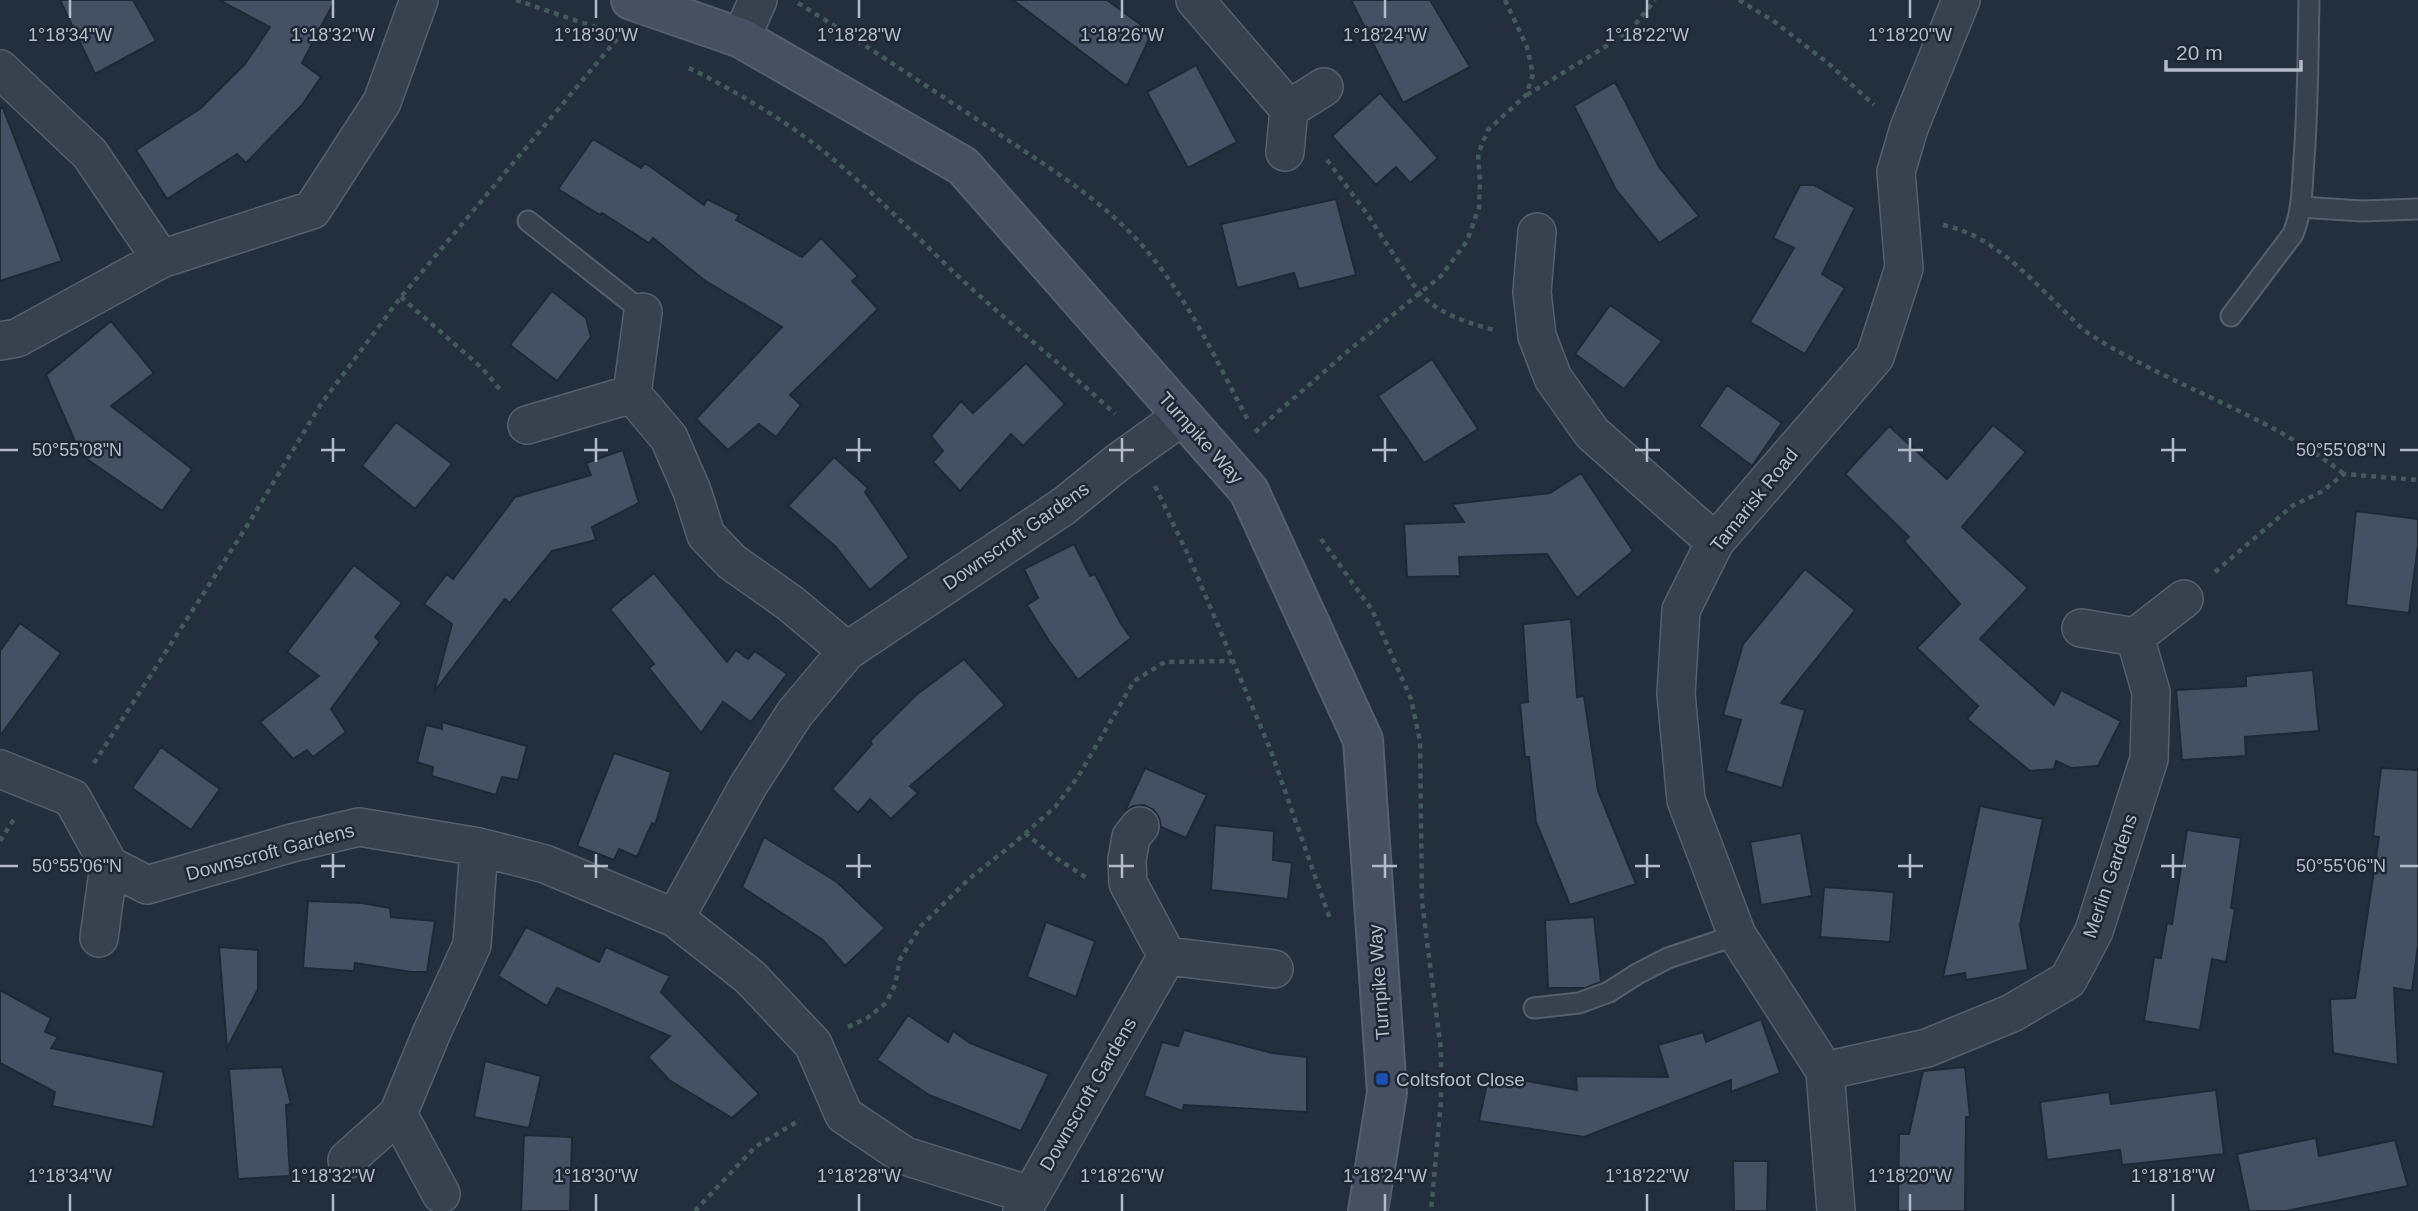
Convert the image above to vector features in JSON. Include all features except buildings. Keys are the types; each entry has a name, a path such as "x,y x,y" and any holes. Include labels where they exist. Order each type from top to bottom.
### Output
{"street":[{"path":"0,341 17,338 162,259 312,210 383,102 419,0"},
{"name":"Turnpike Way","path":"631,0 741,38 963,166 1181,417 1249,491 1363,740 1387,1093 1368,1211"},
{"path":"741,38 758,0"},
{"path":"1195,0 1289,109 1285,152"},
{"name":"Tamarisk Road","path":"1836,1211 1825,1071 1737,934 1686,800 1676,694 1681,610 1715,542 1875,357 1904,268 1896,172 1909,128 1961,0"},
{"path":"0,69 90,154 162,259"},
{"path":"1289,109 1324,87"},
{"path":"1537,232 1526,336 1592,433 1715,542"},
{"path":"643,312 632,394 669,438 692,491 706,535 732,562 790,603 847,651"},
{"path":"517,412 632,394"},
{"name":"Downscroft Gardens","path":"676,918 748,786 795,713 847,651 1064,506 1116,463 1181,417"},
{"path":"2081,628 2134,637 2184,599"},
{"name":"Merlin Gardens","path":"1825,1071 1927,1048 2012,1013 2068,980 2094,931 2149,759 2151,692 2134,637"},
{"path":"0,769 72,797 109,865 99,938"},
{"path":"1140,826 1131,837 1127,860 1128,883 1167,956 1274,969"},
{"name":"Downscroft Gardens","path":"109,865 147,885 292,843 359,827 479,847 545,864 676,918 750,977 813,1044 844,1115 905,1156 1026,1203 1167,956"},
{"path":"346,1160 398,1114 472,945 479,847"},
{"path":"398,1114 450,1202"}],"lane":[{"path":"2231,316 2293,234 2301,207 2309,0"},
{"path":"2301,207 2362,211 2418,209"},
{"path":"528,221 643,312"},
{"path":"1534,1008 1579,1003 1609,992 1668,958 1737,934"}],"path":[{"path":"72,797 321,404 401,297 620,36 516,0"},
{"path":"1505,0 1527,47 1532,74 1526,95"},
{"path":"1255,433 1348,351 1441,276 1467,241 1479,208 1478,154 1488,130 1526,95 1629,32 1655,0"},
{"path":"1739,0 1775,22 1829,64 1886,116 1909,128"},
{"path":"678,63 737,92 839,164 962,279 1120,419 1190,559 1271,751 1332,925"},
{"path":"1327,160 1365,211 1419,293 1450,316 1526,336"},
{"path":"1900,226 1929,223 1960,229 1986,241 2020,268 2089,334 2285,435 2344,474 2418,480"},
{"path":"401,297 483,369 517,412"},
{"path":"2184,599 2292,506 2321,492 2344,474"},
{"path":"813,1044 867,1018 886,1003 895,985 900,958 921,926 970,878 1055,807 1078,777 1133,681 1165,662 1232,661"},
{"path":"1025,834 1090,881"},
{"path":"695,1211 755,1147 837,1098"}],"place":[{"name":"Coltsfoot Close","path":"1382,1079"}]}
